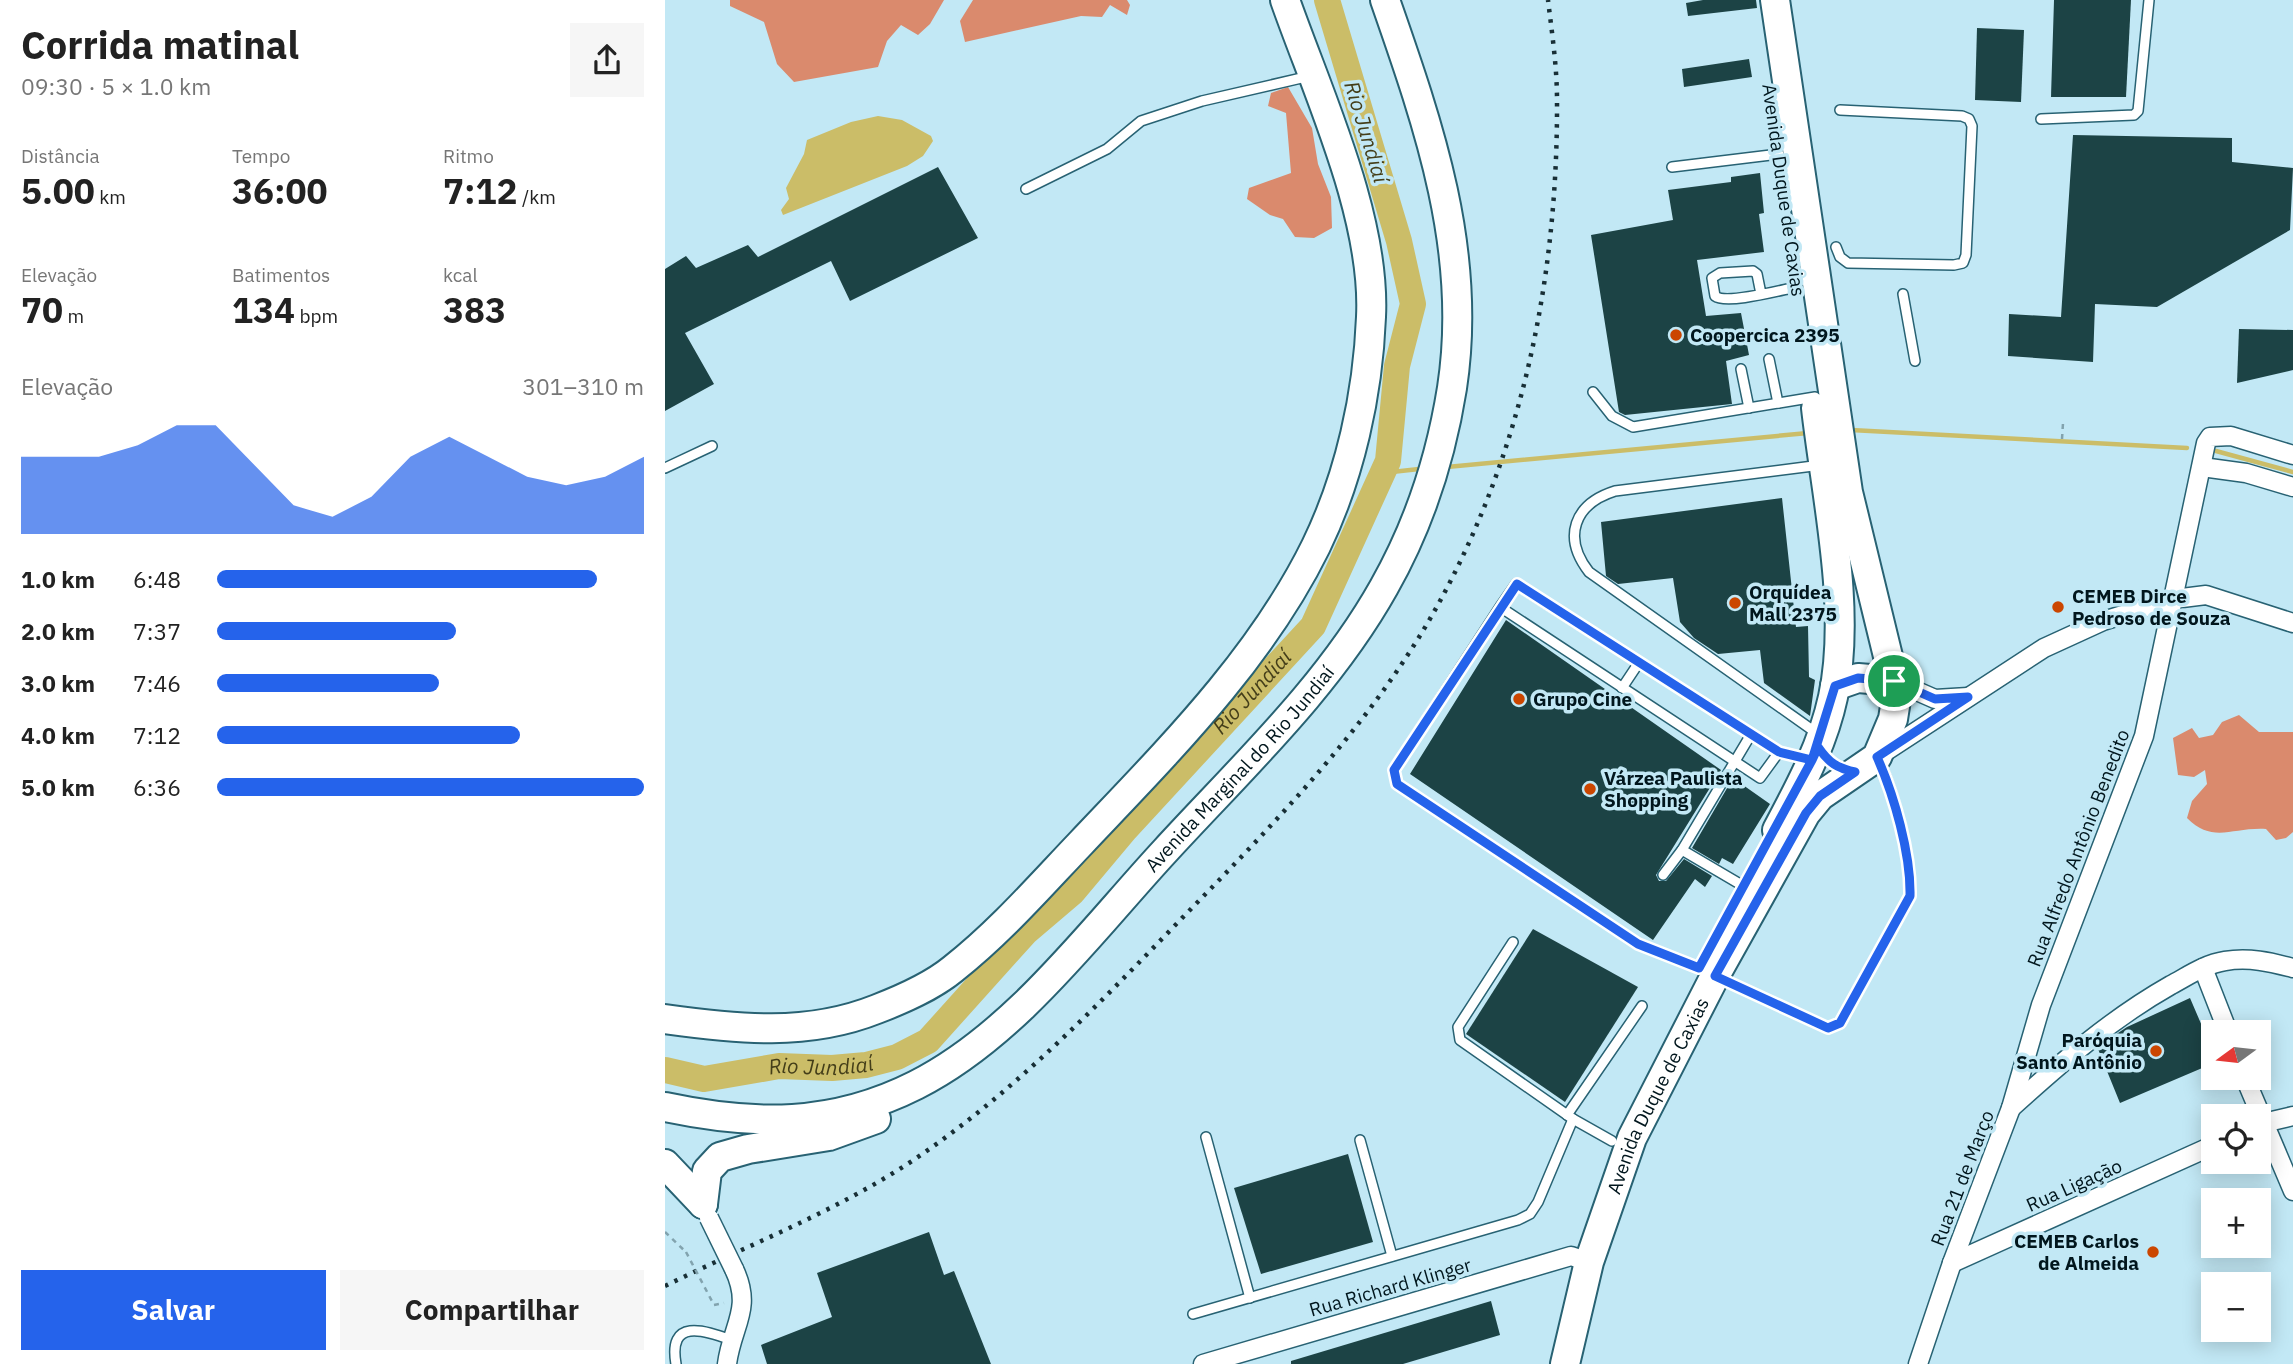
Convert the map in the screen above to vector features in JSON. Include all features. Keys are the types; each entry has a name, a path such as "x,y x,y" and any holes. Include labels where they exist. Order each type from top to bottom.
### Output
{"main road":[{"path":"665,1019 736,1029 787,1030 832,1023 874,1011 917,992 952,970 1007,921 1107,816 1229,680 1263,636 1317,543 1345,469 1365,387 1371,301 1366,250 1347,173 1285,0"},
{"name":"Avenida Marginal do Rio Jundiaí","path":"665,1107 739,1120 781,1121 822,1116 857,1108 916,1084 974,1050 1030,998 1312,691 1351,641 1397,562 1415,525 1452,389 1458,329 1457,265 1450,219 1428,123 1385,0"},
{"name":"Avenida Duque de Caxias","path":"1565,1364 1580,1259 1745,887 1818,748 1835,686 1840,636 1815,397 1797,287 1758,0"},
{"name":"Avenida Duque de Caxias","path":"1547,1364 1580,1259 1612,1141 1707,972 1806,813 1820,796 1866,764 1893,719 1894,681 1848,492 1775,0"},
{"path":"1835,686 1858,678 1894,681"},
{"path":"1818,748 1827,760 1839,769 1866,764"},
{"path":"706,1211 707,1171 720,1157 748,1149 829,1136 864,1124 924,1095 954,1075 974,1050"},
{"path":"665,1164 706,1211"}],"street":[{"path":"2174,599 2206,443 2218,435 2231,436 2291,453"},
{"path":"2202,467 2246,473 2293,487"},
{"path":"1866,764 2044,648 2103,621 2174,599 2206,595 2293,623"},
{"name":"Rua Alfredo Antônio Benedito","path":"2011,1108 2041,1005 2144,736 2174,599"},
{"path":"1894,681 1935,699 1968,697"},
{"path":"2011,1108 2082,1043 2111,1022 2203,968 2224,961 2262,960 2293,968"},
{"path":"2203,968 2223,1020"},
{"name":"Rua 21 de Março","path":"1952,1263 2011,1108"},
{"path":"2271,1122 2293,1116"},
{"path":"2271,1145 2293,1191"},
{"name":"Rua Ligação","path":"1952,1263 2201,1151"},
{"path":"706,1211 734,1269 744,1298 727,1364"},
{"name":"Rua Richard Klinger","path":"1203,1364 1580,1259"},
{"path":"1918,1364 1952,1263"}],"lane":[{"path":"2041,119 2134,115 2138,111 2149,0"},
{"path":"1026,189 1107,149 1141,121 1202,101 1312,76"},
{"path":"1836,247 1840,257 1848,263 1963,263 1966,255 1972,126 1969,119 1962,116 1840,110"},
{"path":"1672,167 1779,154"},
{"path":"1761,294 1757,274 1753,271 1720,273 1712,278 1718,299 1761,294 1797,287"},
{"path":"1903,294 1915,361"},
{"path":"1769,359 1778,403"},
{"path":"1741,369 1749,408"},
{"path":"1593,392 1612,416 1633,427 1815,397"},
{"path":"665,468 712,446"},
{"path":"1818,748 1588,572 1578,559 1573,541 1579,515 1596,497 1822,465"},
{"path":"1818,748 1779,752 1517,584 1394,770 1397,784 1638,944 1707,972 1828,1028 1840,1023 1910,896 1910,878 1891,794 1866,764"},
{"path":"1500,607 1762,778 1779,752"},
{"path":"1622,688 1638,664"},
{"path":"1663,875 1682,850 1751,736"},
{"path":"1682,850 1745,887"},
{"path":"1513,942 1458,1027 1460,1040 1570,1117 1612,1141"},
{"path":"1192,1314 1530,1214 1570,1117 1642,1006"},
{"path":"1206,1137 1250,1297"},
{"path":"1360,1140 1392,1256"},
{"path":"676,1364 673,1346 677,1338 688,1332 701,1329 732,1340"}],"path":[{"path":"2062,439 2063,423"},
{"path":"665,1232 686,1252 714,1305"}],"shaded area":[{"path":"730,0 944,0 930,24 918,35 901,25 887,41 878,67 794,82 777,64 764,22 730,6"},
{"path":"973,0 1127,0 1130,5 1127,15 1110,5 1102,17 1081,16 965,42 960,21"},
{"path":"1288,87 1312,128 1318,164 1331,197 1332,228 1314,238 1295,237 1283,219 1270,215 1247,199 1249,188 1291,173 1286,113 1268,106 1271,93"},
{"path":"878,116 902,120 931,136 933,141 923,156 907,166 783,215 781,210 789,199 786,188 804,154 807,140 851,122"},
{"path":"2239,715 2259,732 2293,732 2293,832 2286,838 2276,840 2266,829 2214,832 2196,826 2187,818 2192,801 2207,784 2205,770 2194,777 2178,775 2173,738 2192,728 2199,738 2213,735 2222,722"}],"building":[{"path":"1703,0 1756,0 1757,8 1688,16 1686,3"},
{"path":"2054,0 2131,0 2126,97 2051,97"},
{"path":"1977,28 2024,30 2021,102 1975,100"},
{"path":"1749,59 1752,77 1684,87 1682,69"},
{"path":"2073,135 2232,138 2232,162 2293,168 2290,230 2157,307 2095,304 2093,362 2008,356 2009,314 2061,317"},
{"path":"938,167 978,238 850,301 831,261 685,333 714,384 665,411 665,269 686,256 696,268 748,245 758,257"},
{"name":"Coopercica 2395","path":"1760,173 1764,213 1759,214 1764,252 1697,260 1706,316 1741,313 1749,355 1726,361 1732,404 1625,415 1619,412 1591,235 1673,220 1668,190 1731,182 1731,177"},
{"path":"2239,329 2293,330 2293,370 2237,383"},
{"name":"Orquídea Mall 2375","path":"1782,498 1796,627 1808,626 1809,677 1815,680 1810,716 1764,683 1760,650 1718,654 1694,638 1680,622 1673,578 1618,584 1606,576 1601,522"},
{"name":"Várzea Paulista Shopping","path":"1506,620 1721,770 1656,875 1659,881 1666,881 1684,859 1712,876 1705,887 1695,879 1653,940 1410,774"},
{"path":"1733,778 1770,804 1733,864 1722,858 1719,864 1692,848"},
{"path":"1533,929 1638,987 1565,1102 1466,1034"},
{"name":"Paróquia Santo Antônio","path":"2190,998 2201,1024 2201,1069 2120,1103 2098,1049 2117,1039 2115,1035"},
{"path":"1348,1154 1373,1242 1261,1274 1234,1188"},
{"path":"929,1232 944,1275 954,1271 991,1364 767,1364 761,1345 832,1317 817,1273"},
{"path":"1491,1301 1500,1335 1403,1364 1291,1364 1291,1361"}],"waterway":[{"name":"Rio Jundiaí","path":"665,1070 704,1079 779,1066 832,1068 866,1065 897,1057 928,1041 1026,932 1073,892 1125,830 1313,626 1388,461 1397,366 1413,304 1399,241 1327,0"},
{"path":"1851,430 2187,448"},
{"path":"1447,467 1808,433"},
{"path":"2216,451 2293,472"},
{"path":"1383,473 1419,469"}],"railway":[{"path":"665,1286 853,1196 912,1161 986,1106 1089,1013 1284,812 1346,740 1402,664 1427,624 1459,563 1487,501 1509,437 1527,371 1541,304 1556,169 1557,88 1548,0"}],"place":[{"name":"Coopercica 2395","path":"1676,335"},
{"name":"Orquídea Mall 2375","path":"1735,603"},
{"name":"CEMEB Dirce Pedroso de Souza","path":"2058,607"},
{"name":"Grupo Cine","path":"1519,699"},
{"name":"Várzea Paulista Shopping","path":"1590,789"},
{"name":"Paróquia Santo Antônio","path":"2156,1051"},
{"name":"CEMEB Carlos de Almeida","path":"2153,1252"}],"route":[{"path":"1894,681 1858,678 1835,686 1825,726 1812,760 1790,805 1699,968 1638,944 1397,784 1393,778 1394,770 1517,584 1779,752 1812,760 1818,747 1827,760 1839,769 1855,772 1820,796 1806,813 1715,976 1828,1028 1840,1023 1910,896 1910,878 1888,780 1877,757 1968,697 1935,699 1916,693 1894,681"}]}
